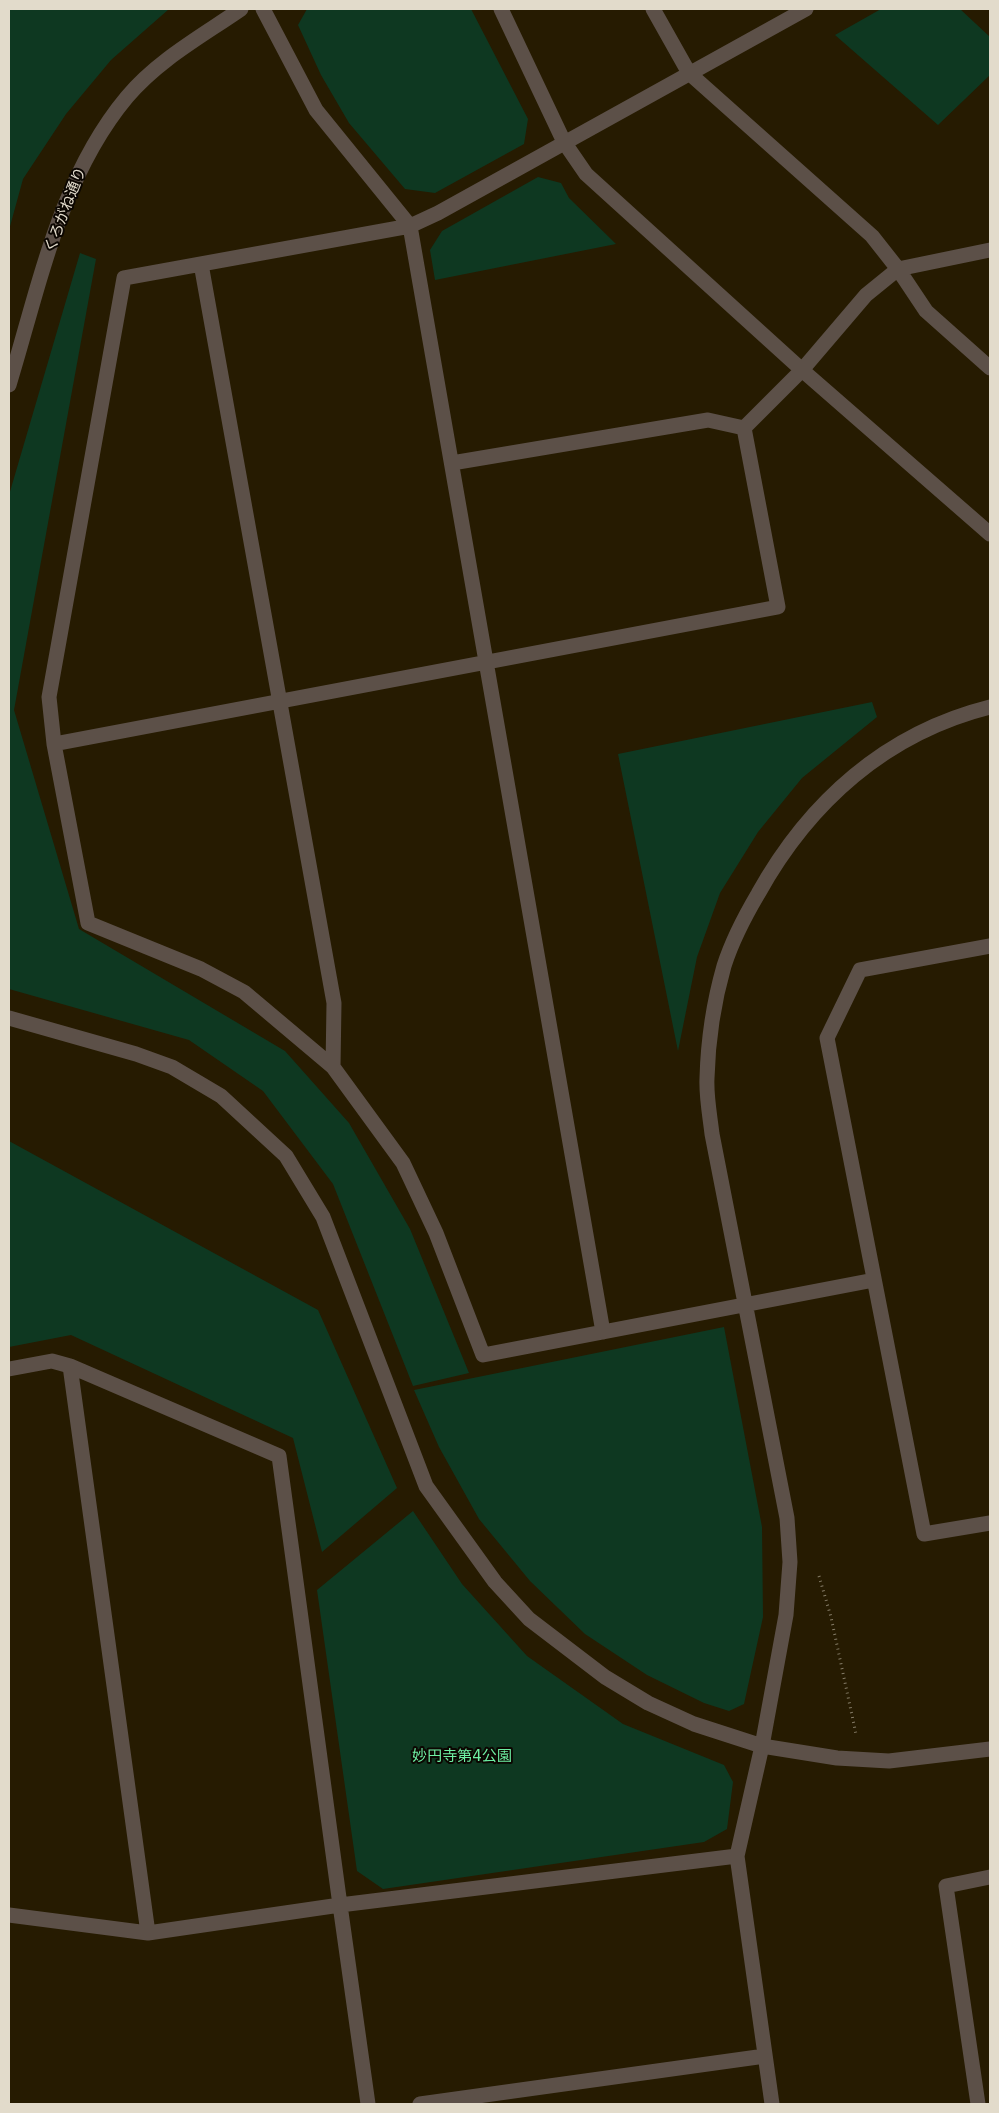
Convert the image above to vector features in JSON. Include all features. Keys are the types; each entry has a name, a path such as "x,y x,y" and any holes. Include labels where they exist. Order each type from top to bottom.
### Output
{"street":[{"name":"くろがね通り","path":"9,385 69,196 96,140 128,96 160,64 241,9"},
{"path":"264,9 316,110 410,226 604,1332"},
{"path":"501,9 564,142 586,174 802,370 990,534"},
{"path":"653,9 689,73 872,236 898,269 926,311 990,368"},
{"path":"806,9 438,213 410,226 124,278 49,697 54,744 88,923 201,968 244,992 333,1068 403,1163 436,1233 483,1355 874,1280"},
{"path":"744,428 802,370 866,296 898,269 990,250"},
{"path":"201,264 334,1003 333,1068"},
{"path":"452,463 708,420 744,428"},
{"path":"54,744 778,607 744,428"},
{"path":"772,2104 737,1856 762,1746 786,1615 790,1562 787,1518 712,1134 706,1080 712,1021 724,965 746,914 776,861 811,815 846,782 887,752 930,728 990,708"},
{"path":"990,946 860,970 827,1038 924,1534 990,1523"},
{"path":"9,1018 136,1054 172,1067 221,1096 286,1156 323,1217 426,1486 495,1582 529,1619 612,1682 648,1703 694,1724 762,1746 837,1758 889,1761 990,1749"},
{"path":"9,1370 52,1361 70,1366 279,1456 368,2104"},
{"path":"70,1366 148,1933"},
{"path":"9,1914 148,1933 340,1905 737,1856"},
{"path":"978,2104 946,1886 990,1877"},
{"path":"420,2104 765,2056"}],"path":[{"path":"819,1576 831,1617 856,1735"}],"green space":[{"path":"9,9 169,9 111,60 66,114 23,179 9,230"},
{"path":"307,9 471,9 528,119 524,144 435,193 405,189 349,123 321,75 298,25"},
{"path":"881,9 960,9 990,37 990,75 938,125 835,35"},
{"path":"538,177 561,183 569,198 616,244 435,280 430,250 442,231"},
{"path":"80,253 96,259 14,710 79,929 285,1051 349,1123 410,1229 469,1373 413,1386 333,1184 263,1091 189,1040 9,989 9,495"},
{"path":"872,702 877,717 802,778 758,832 720,893 697,957 678,1051 618,754"},
{"path":"9,1141 318,1310 397,1488 322,1552 293,1438 71,1335 9,1347"},
{"path":"724,1327 762,1527 763,1617 744,1704 729,1711 704,1703 647,1675 585,1634 530,1581 479,1519 439,1447 414,1390"},
{"name":"妙円寺第4公園","path":"413,1511 462,1584 527,1656 623,1724 724,1765 733,1782 727,1829 704,1842 383,1889 357,1871 317,1590"}]}
